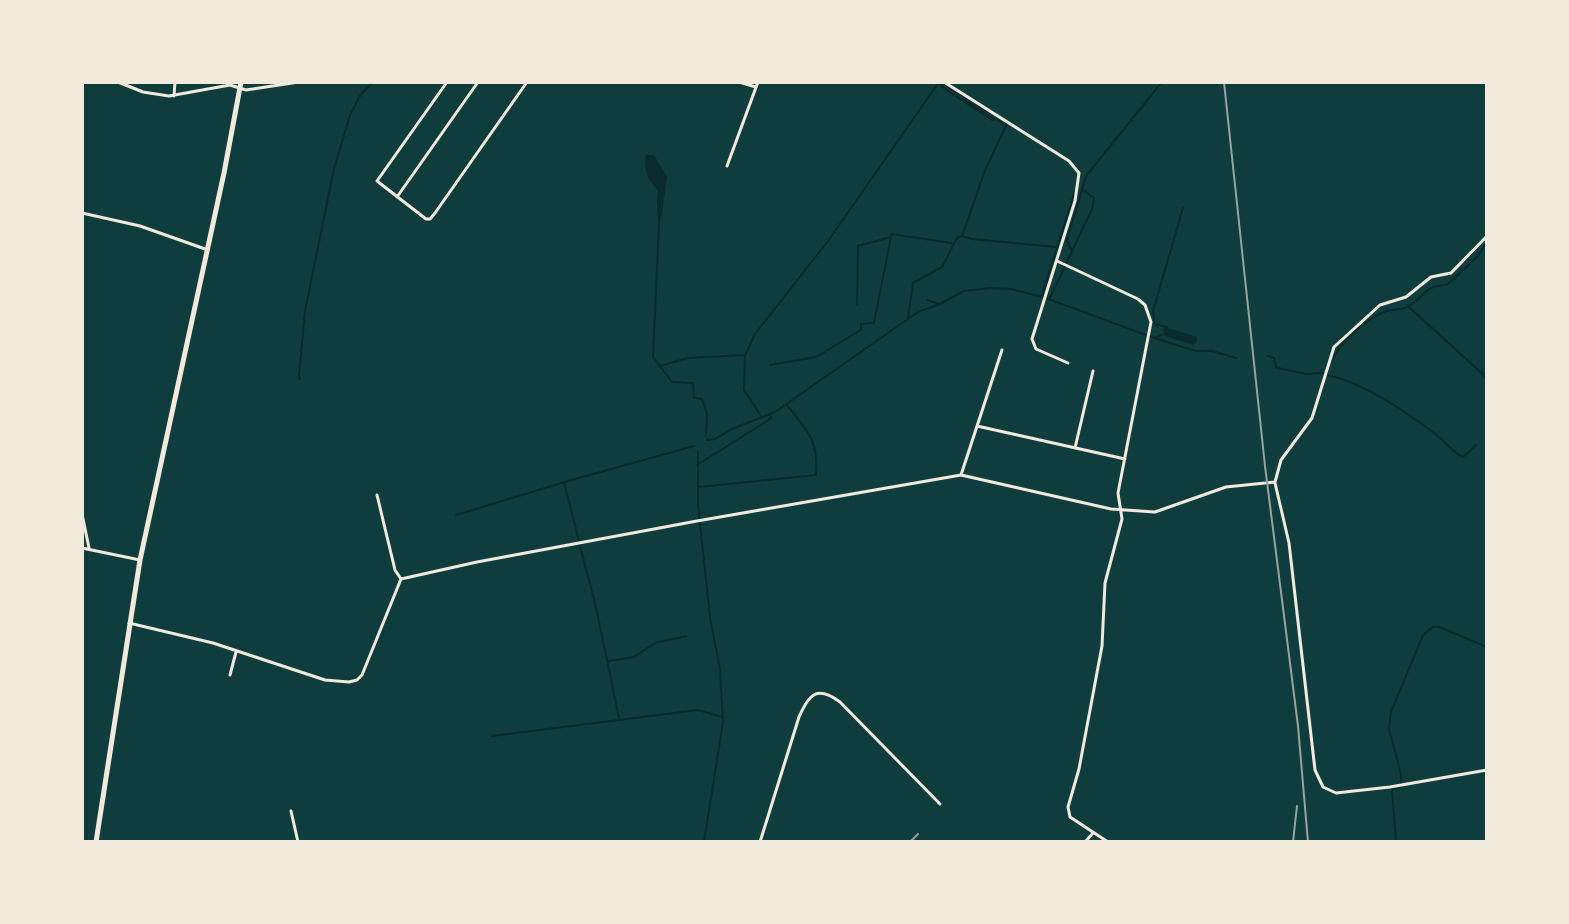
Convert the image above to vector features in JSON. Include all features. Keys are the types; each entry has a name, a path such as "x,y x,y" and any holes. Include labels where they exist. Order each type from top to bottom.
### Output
{"main road":[{"path":"96,842 140,560 208,250 240,85"}],"street":[{"path":"118,82 146,93 174,96 230,85 299,82"},
{"path":"174,96 175,82"},
{"path":"447,82 377,181 430,219 527,82"},
{"path":"397,197 478,82"},
{"path":"727,166 757,85 739,82"},
{"path":"944,82 1069,161 1079,173 1077,193 1033,335 1033,345 1068,363"},
{"path":"82,213 140,226 208,250"},
{"path":"1487,236 1451,273 1431,277 1406,297 1380,305 1334,347 1312,418 1281,460 1275,482 1289,543 1315,770 1323,787 1336,793 1487,770"},
{"path":"1057,261 1138,299 1148,311 1149,335 1118,493 1122,519 1105,583 1101,658 1079,769 1068,807 1070,817 1108,842"},
{"path":"961,475 1002,350"},
{"path":"1075,448 1093,371"},
{"path":"977,426 1125,459"},
{"path":"401,579 697,521 961,475 1111,509 1155,512 1226,487 1275,482"},
{"path":"377,495 395,570 401,579"},
{"path":"82,514 89,548"},
{"path":"82,548 140,560"},
{"path":"129,623 237,651 325,680 349,682 357,680 365,668 401,579"},
{"path":"230,675 237,651"},
{"path":"760,842 799,717 805,702 819,693 830,694 840,702 940,804"},
{"path":"291,811 298,842"},
{"path":"1085,842 1093,833"}],"water":[{"path":"646,155 654,155 667,177 658,223 658,191 647,174"},
{"path":"1165,327 1197,337 1197,341 1193,345 1165,336"}],"waterway":[{"path":"300,379 305,311 334,169 350,115 361,94 373,82"},
{"path":"939,82 989,112"},
{"path":"660,366 688,358 745,355 755,334 828,241 939,82"},
{"path":"1072,251 1067,240 1086,176 1162,82"},
{"path":"938,84 992,120 1005,125"},
{"path":"963,99 995,119"},
{"path":"962,236 986,168 1007,124"},
{"path":"1050,298 1092,209 1094,198 1082,189"},
{"path":"1042,295 1075,191"},
{"path":"1167,327 1155,324 1153,311 1183,208"},
{"path":"659,223 653,357 672,382 693,383 694,398 702,399 707,414 706,434"},
{"path":"857,305 858,246 891,237 891,234 952,243"},
{"path":"908,318 913,283 942,267 957,238 962,236 1056,247"},
{"path":"770,365 816,357 861,330 861,324 874,323 891,237"},
{"path":"1332,360 1348,338 1371,319 1387,311 1405,308 1433,287 1447,285 1477,257 1487,242"},
{"path":"707,440 775,412 918,312 964,291 1011,289 1043,297 1196,351 1212,351 1236,358"},
{"path":"927,300 939,304"},
{"path":"1409,307 1487,378"},
{"path":"1154,338 1164,334"},
{"path":"745,356 744,390 761,416"},
{"path":"1268,356 1274,358 1278,368 1306,374 1323,373"},
{"path":"1328,375 1384,399 1463,457 1476,445"},
{"path":"699,487 816,475 813,445 806,429 787,405"},
{"path":"697,465 767,421 770,415"},
{"path":"456,515 694,446"},
{"path":"698,451 698,505 710,617 720,670 723,722 704,842"},
{"path":"564,482 579,541"},
{"path":"580,546 619,718"},
{"path":"1401,784 1389,729 1391,712 1423,635 1433,627 1439,627 1487,647"},
{"path":"608,661 634,657 655,643 686,636"},
{"path":"492,736 698,710 722,717"},
{"path":"1396,842 1392,789 1401,787"}],"railway":[{"path":"1224,82 1265,466 1298,726 1308,842"},
{"path":"1293,842 1297,806"},
{"path":"910,842 918,834"}]}
